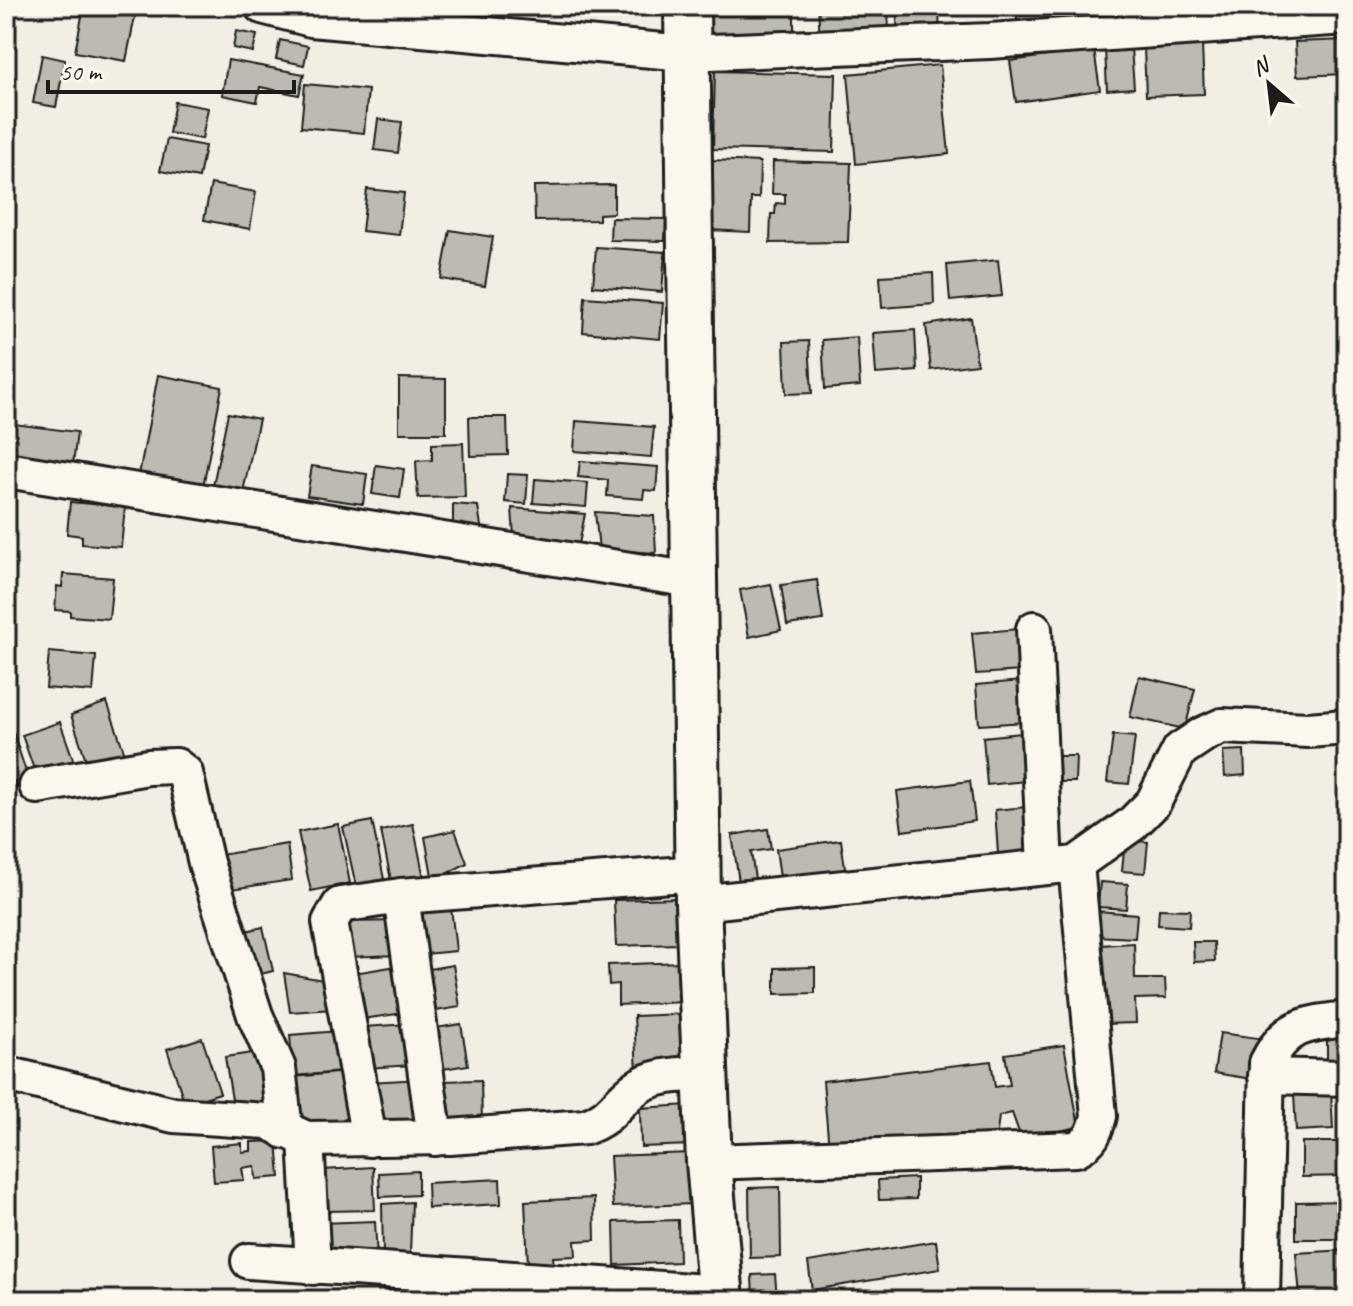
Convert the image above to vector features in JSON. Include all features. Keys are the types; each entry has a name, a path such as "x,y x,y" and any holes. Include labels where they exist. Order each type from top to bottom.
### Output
{"main road":[{"path":"687,6 685,53 697,888 709,1162 721,1297"}],"street":[{"path":"262,6 311,19 685,53 990,41 1347,17"},
{"path":"6,470 693,580"},
{"path":"709,1162 1076,1149 1087,1144 1095,1133 1099,1116 1061,866 1034,629"},
{"path":"369,1139 330,922 340,905 401,896 697,888 1061,866 1132,824 1153,803 1180,750 1204,734 1222,726 1308,730 1347,727"},
{"path":"37,786 148,767 176,766 185,773 206,863 255,1015 278,1068 295,1135 313,1267"},
{"path":"401,896 435,1138"},
{"path":"1262,1300 1267,1063 1287,1033 1306,1025 1347,1019"},
{"path":"6,1074 174,1115 203,1120 246,1118 267,1121 295,1135 369,1139 435,1138 585,1127 604,1121 637,1087 657,1079 706,1073"},
{"path":"1266,1076 1347,1078"},
{"path":"249,1261 721,1297"}],"building":[{"path":"84,6 137,6 126,61 75,52"},
{"path":"709,6 794,6 794,42 708,42"},
{"path":"818,6 888,6 889,36 820,38"},
{"path":"898,6 940,6 939,30 897,29"},
{"path":"968,6 1003,6 1003,11 968,13"},
{"path":"1016,6 1047,6 1047,18 1017,20"},
{"path":"236,31 257,35 253,52 233,48"},
{"path":"280,40 308,46 304,65 276,59"},
{"path":"1347,40 1347,74 1297,76 1295,42"},
{"path":"1202,45 1204,94 1146,96 1144,48"},
{"path":"1131,48 1134,88 1107,90 1105,49"},
{"path":"1094,50 1100,90 1016,102 1010,61"},
{"path":"42,55 65,60 56,107 33,103"},
{"path":"228,60 304,74 299,95 260,87 257,102 222,95"},
{"path":"940,65 949,154 856,164 848,74"},
{"path":"715,71 836,74 834,152 713,149"},
{"path":"305,84 368,90 364,133 301,127"},
{"path":"175,102 208,108 202,139 169,133"},
{"path":"378,119 402,122 398,153 374,150"},
{"path":"167,139 205,146 199,178 160,171"},
{"path":"709,160 760,162 759,198 751,198 750,232 707,230"},
{"path":"773,161 851,163 848,242 770,243 771,214 775,214 776,203 785,204 785,194 772,194"},
{"path":"211,184 256,192 250,229 204,220"},
{"path":"614,185 614,213 599,214 599,220 535,221 534,186"},
{"path":"367,189 404,193 399,235 362,231"},
{"path":"611,218 666,219 665,241 610,240"},
{"path":"450,230 493,237 485,286 441,279"},
{"path":"596,247 665,252 662,292 593,286"},
{"path":"998,260 1002,296 950,301 947,265"},
{"path":"933,273 934,304 882,308 880,276"},
{"path":"585,297 663,303 660,339 583,332"},
{"path":"971,318 977,364 931,370 926,325"},
{"path":"915,330 917,371 876,374 873,333"},
{"path":"857,337 860,386 825,389 822,340"},
{"path":"809,341 812,393 786,394 784,342"},
{"path":"158,375 222,387 202,492 138,480"},
{"path":"399,378 446,379 446,433 399,433"},
{"path":"228,413 259,419 241,501 211,495"},
{"path":"469,417 507,417 508,455 470,456"},
{"path":"576,421 654,427 651,457 574,451"},
{"path":"6,423 77,432 73,465 6,457"},
{"path":"463,443 465,497 418,498 416,461 432,460 432,444"},
{"path":"580,461 658,467 656,491 644,490 643,499 607,496 608,480 578,477"},
{"path":"376,465 404,469 400,498 372,494"},
{"path":"312,466 367,474 363,504 307,496"},
{"path":"507,474 528,475 526,504 505,502"},
{"path":"535,479 588,483 586,507 533,503"},
{"path":"70,502 125,507 121,547 82,544 82,536 67,534"},
{"path":"453,504 478,506 482,533 453,531"},
{"path":"512,508 585,514 578,549 514,537"},
{"path":"595,512 654,516 656,553 599,549"},
{"path":"63,574 113,578 109,619 70,616 70,611 55,610 57,586 62,587"},
{"path":"817,580 823,620 787,625 781,585"},
{"path":"771,584 781,630 749,637 740,590"},
{"path":"1019,629 1022,671 976,674 972,633"},
{"path":"49,652 96,656 93,692 46,688"},
{"path":"1139,676 1195,689 1185,729 1130,717"},
{"path":"1022,681 1026,722 979,725 976,685"},
{"path":"107,702 125,754 88,766 71,715"},
{"path":"60,722 74,762 36,775 22,735"},
{"path":"11,726 28,778 15,782 17,788 6,792 6,728"},
{"path":"1021,733 1025,781 987,785 983,737"},
{"path":"1113,735 1135,737 1129,784 1107,782"},
{"path":"1244,750 1245,775 1225,777 1223,751"},
{"path":"1056,756 1076,756 1075,782 1056,782"},
{"path":"970,781 975,821 902,831 897,791"},
{"path":"1026,807 1031,865 999,868 995,810"},
{"path":"372,821 384,879 356,886 343,827"},
{"path":"338,824 350,883 311,891 298,832"},
{"path":"413,824 424,878 392,885 381,831"},
{"path":"768,829 771,849 751,852 755,879 739,882 732,835"},
{"path":"455,830 467,863 433,881 425,837"},
{"path":"841,840 846,875 781,884 776,849"},
{"path":"1125,840 1148,842 1145,873 1122,871"},
{"path":"287,844 292,880 225,890 220,855"},
{"path":"1100,882 1128,884 1126,909 1098,907"},
{"path":"676,898 678,944 616,946 614,900"},
{"path":"451,907 456,951 414,955 410,911"},
{"path":"1159,909 1190,910 1189,927 1158,925"},
{"path":"1096,911 1137,914 1135,938 1095,936"},
{"path":"397,921 398,955 347,957 346,922"},
{"path":"263,927 273,971 253,976 242,932"},
{"path":"1193,942 1214,942 1215,961 1194,962"},
{"path":"1134,943 1135,979 1165,979 1166,998 1135,999 1136,1023 1102,1024 1100,945"},
{"path":"681,962 683,1002 618,1005 618,984 609,985 608,965"},
{"path":"453,965 460,1007 424,1013 417,971"},
{"path":"397,966 404,1013 362,1019 354,973"},
{"path":"815,967 815,993 775,994 775,968"},
{"path":"284,973 329,981 333,1009 290,1012"},
{"path":"684,1014 686,1070 637,1072 634,1016"},
{"path":"409,1024 412,1065 366,1068 364,1027"},
{"path":"461,1024 468,1065 430,1071 424,1030"},
{"path":"1327,1030 1347,1031 1347,1072 1327,1072"},
{"path":"339,1031 342,1072 293,1076 290,1035"},
{"path":"1220,1033 1258,1038 1252,1079 1214,1073"},
{"path":"202,1038 220,1093 185,1104 167,1049"},
{"path":"1064,1045 1079,1127 1021,1138 1012,1113 999,1116 996,1140 829,1148 823,1081 991,1061 995,1087 1010,1085 1005,1054"},
{"path":"266,1051 274,1105 234,1112 225,1057"},
{"path":"347,1072 351,1120 297,1125 293,1077"},
{"path":"422,1079 424,1120 370,1122 369,1082"},
{"path":"481,1080 482,1121 441,1122 440,1081"},
{"path":"1331,1092 1333,1129 1296,1131 1294,1094"},
{"path":"689,1105 691,1145 641,1147 640,1108"},
{"path":"277,1141 280,1177 256,1179 255,1166 242,1168 244,1180 214,1182 211,1146 242,1143 242,1152 251,1151 251,1142"},
{"path":"1302,1142 1347,1142 1347,1176 1302,1177"},
{"path":"691,1153 693,1204 613,1207 610,1156"},
{"path":"373,1167 375,1210 325,1211 323,1170"},
{"path":"418,1171 418,1195 380,1197 379,1173"},
{"path":"916,1178 916,1199 879,1200 878,1180"},
{"path":"500,1179 501,1204 428,1208 427,1183"},
{"path":"780,1187 781,1257 750,1258 749,1188"},
{"path":"594,1198 595,1240 575,1241 576,1256 553,1257 554,1265 528,1266 525,1201"},
{"path":"1347,1201 1347,1239 1296,1239 1296,1202"},
{"path":"412,1202 410,1253 383,1255 382,1204"},
{"path":"678,1220 679,1262 615,1265 614,1222"},
{"path":"375,1221 377,1259 323,1261 321,1223"},
{"path":"936,1241 940,1269 812,1290 808,1262"},
{"path":"1347,1250 1347,1293 1300,1296 1296,1253"},
{"path":"775,1274 777,1299 753,1300 752,1275"}]}
